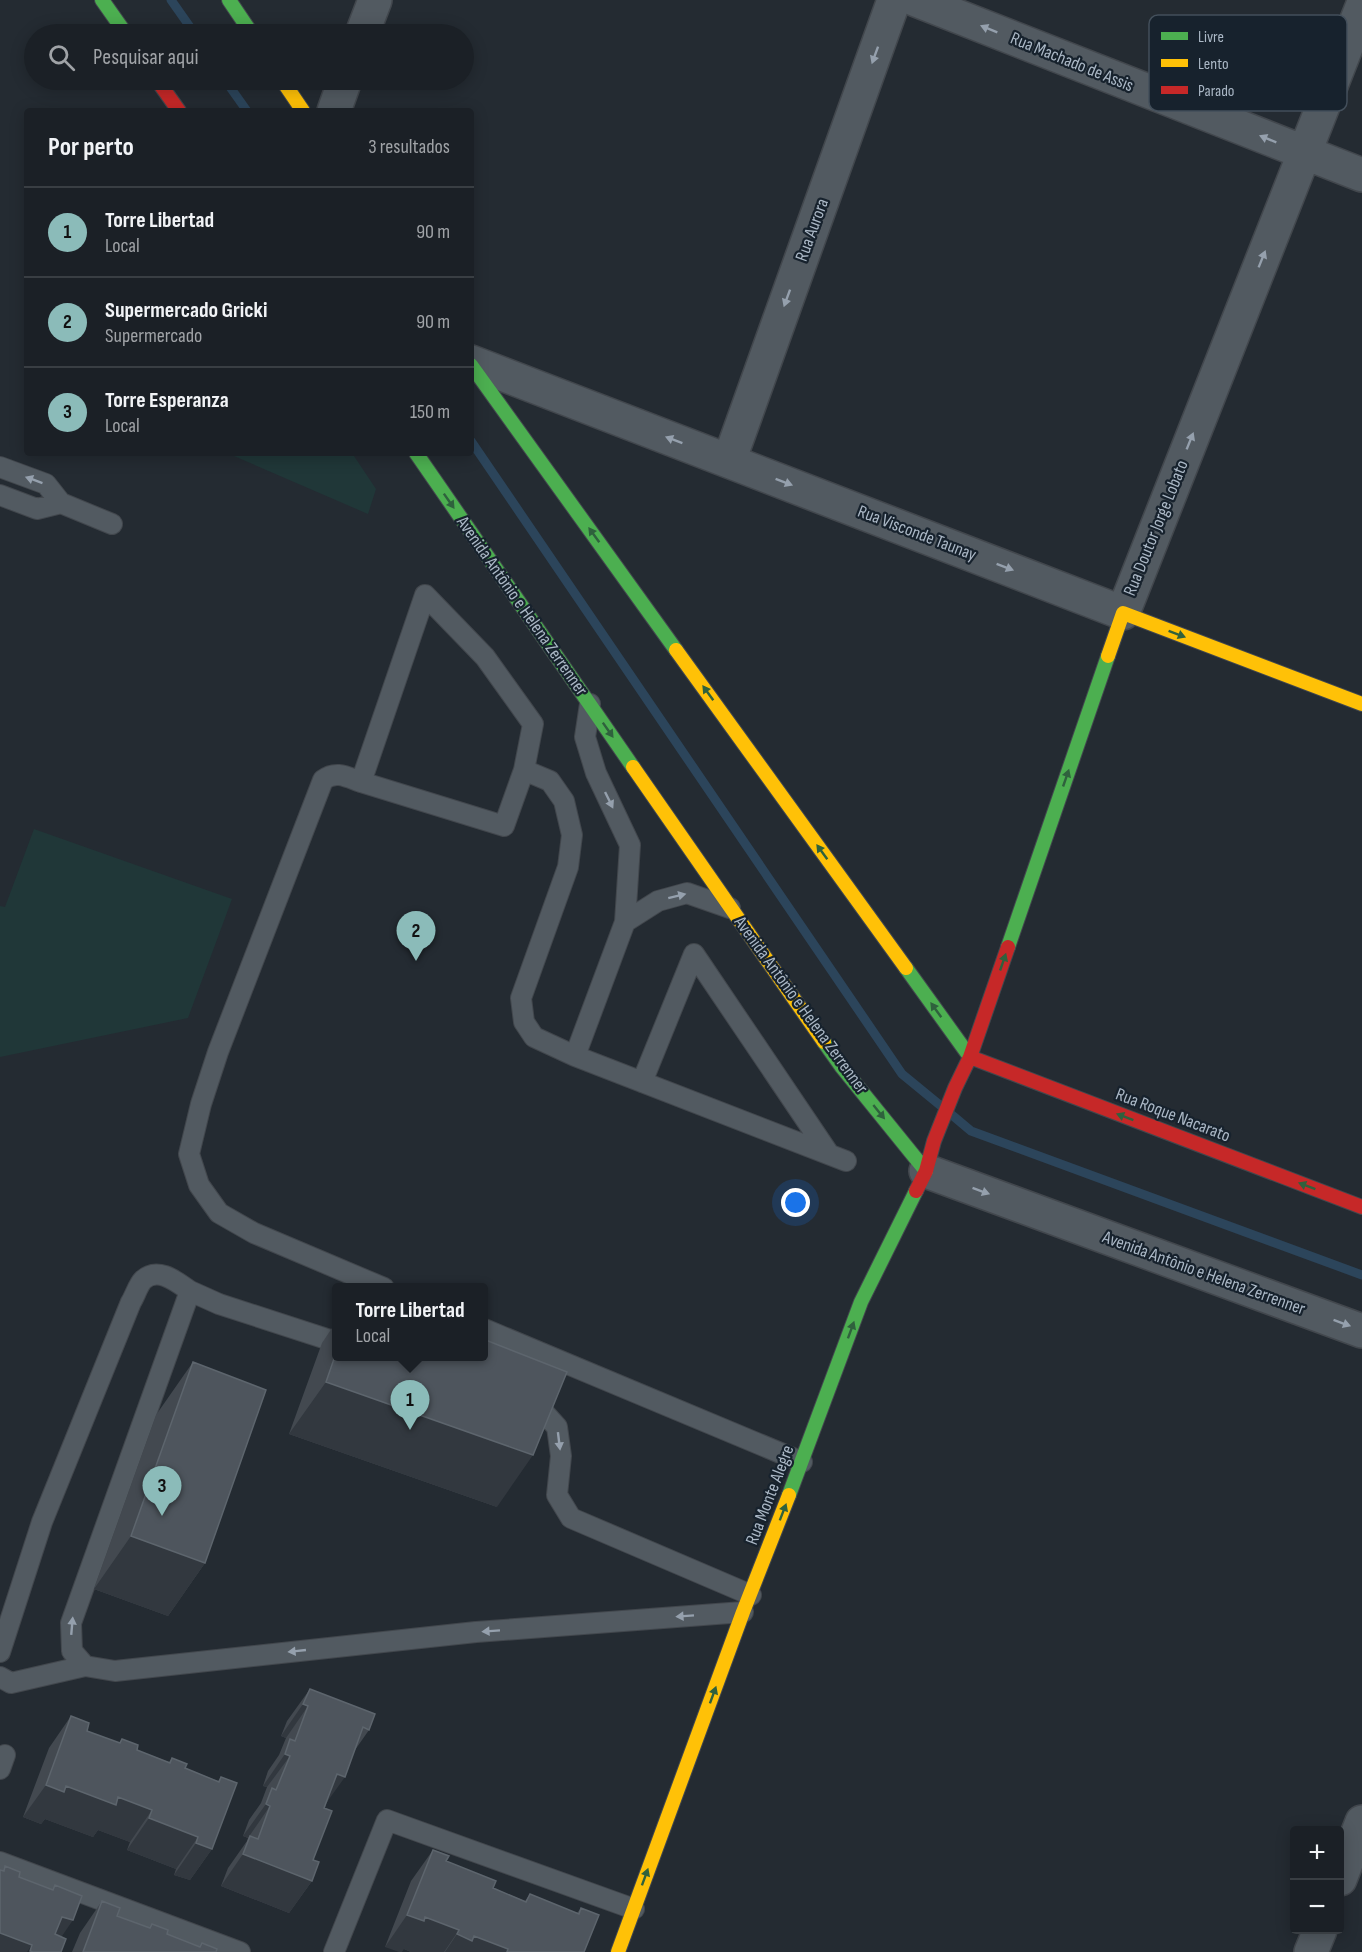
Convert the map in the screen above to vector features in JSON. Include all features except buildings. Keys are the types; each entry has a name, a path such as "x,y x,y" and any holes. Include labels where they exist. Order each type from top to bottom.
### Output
{"street":[{"path":"102,0 119,24"},
{"path":"229,0 245,24"},
{"path":"366,24 375,0"},
{"name":"Rua Aurora","path":"729,461 894,0"},
{"name":"Rua Machado de Assis","path":"916,0 1149,92"},
{"name":"Rua Doutor Jorge Lobato","path":"1347,45 1362,7"},
{"path":"164,90 177,108"},
{"path":"289,90 301,108"},
{"path":"335,108 341,90"},
{"name":"Rua Machado de Assis","path":"1197,111 1362,175"},
{"name":"Rua Doutor Jorge Lobato","path":"970,1057 1123,613 1321,111"},
{"name":"Rua Visconde Taunay","path":"474,365 1362,704"},
{"path":"474,368 970,1057"},
{"name":"Avenida Antônio e Helena Zerrenner","path":"418,456 841,1066 930,1156 1362,1331"},
{"name":"Rua Monte Alegre","path":"618,1952 861,1302 930,1156 955,1088 970,1057"},
{"name":"Rua Roque Nacarato","path":"970,1057 1362,1207"},
{"path":"1344,1869 1362,1822"},
{"path":"1311,1952 1318,1934"}],"lane":[{"path":"0,467 46,484 61,504 112,524"},
{"path":"0,495 37,509 61,504"},
{"path":"361,782 425,595 485,657 533,724 524,770 504,826 361,782 339,773 328,775 322,780 218,1052 201,1104 189,1154 199,1185 219,1213 254,1233 374,1283"},
{"path":"575,1056 625,922 630,845 596,773 585,737 590,704"},
{"path":"524,770 550,782 564,801 572,835 568,867 521,998 524,1022 534,1036 575,1056 837,1158 694,954 642,1082"},
{"path":"625,922 658,900 687,893 732,908"},
{"path":"0,1652 42,1522 131,1302 142,1281 153,1275 170,1277 190,1291 219,1304 332,1341"},
{"path":"85,1666 72,1652 71,1623 190,1291"},
{"path":"488,1331 802,1462"},
{"path":"515,1398 537,1405 557,1427 561,1456 556,1495 571,1518 747,1604"},
{"path":"0,1677 11,1683 85,1666 115,1671 747,1604"},
{"path":"334,1952 387,1820 634,1909"},
{"path":"0,1862 240,1952"}],"green space":[{"path":"234,456 354,456 376,489 368,514"},
{"path":"34,829 232,899 188,1018 0,1057 0,906 5,907"}],"waterway":[{"path":"171,0 188,24"},
{"path":"232,90 245,108"},
{"path":"474,445 902,1074 941,1106"},
{"path":"952,1115 971,1131 1362,1275"}],"traffic: fast":[{"path":"102,0 119,24"},
{"path":"229,0 245,24"},
{"path":"474,369 676,650"},
{"path":"418,456 633,767"},
{"path":"1008,947 1108,656"},
{"path":"906,968 970,1057"},
{"path":"824,1042 926,1171"},
{"path":"789,1495 861,1302 916,1191"}],"traffic: slow":[{"path":"289,90 301,108"},
{"path":"1108,656 1123,613 1362,704"},
{"path":"676,650 906,968"},
{"path":"633,767 824,1042"},
{"path":"618,1952 743,1612 789,1495"}],"traffic: jam":[{"path":"164,90 177,108"},
{"path":"916,1191 926,1171 934,1141 955,1088 970,1057 1008,947"},
{"path":"970,1057 1362,1207"}],"place":[{"name":"Supermercado Gricki","path":"416,961"},
{"name":"Torre Libertad","path":"410,1430"},
{"name":"Torre Esperanza","path":"162,1516"}]}
